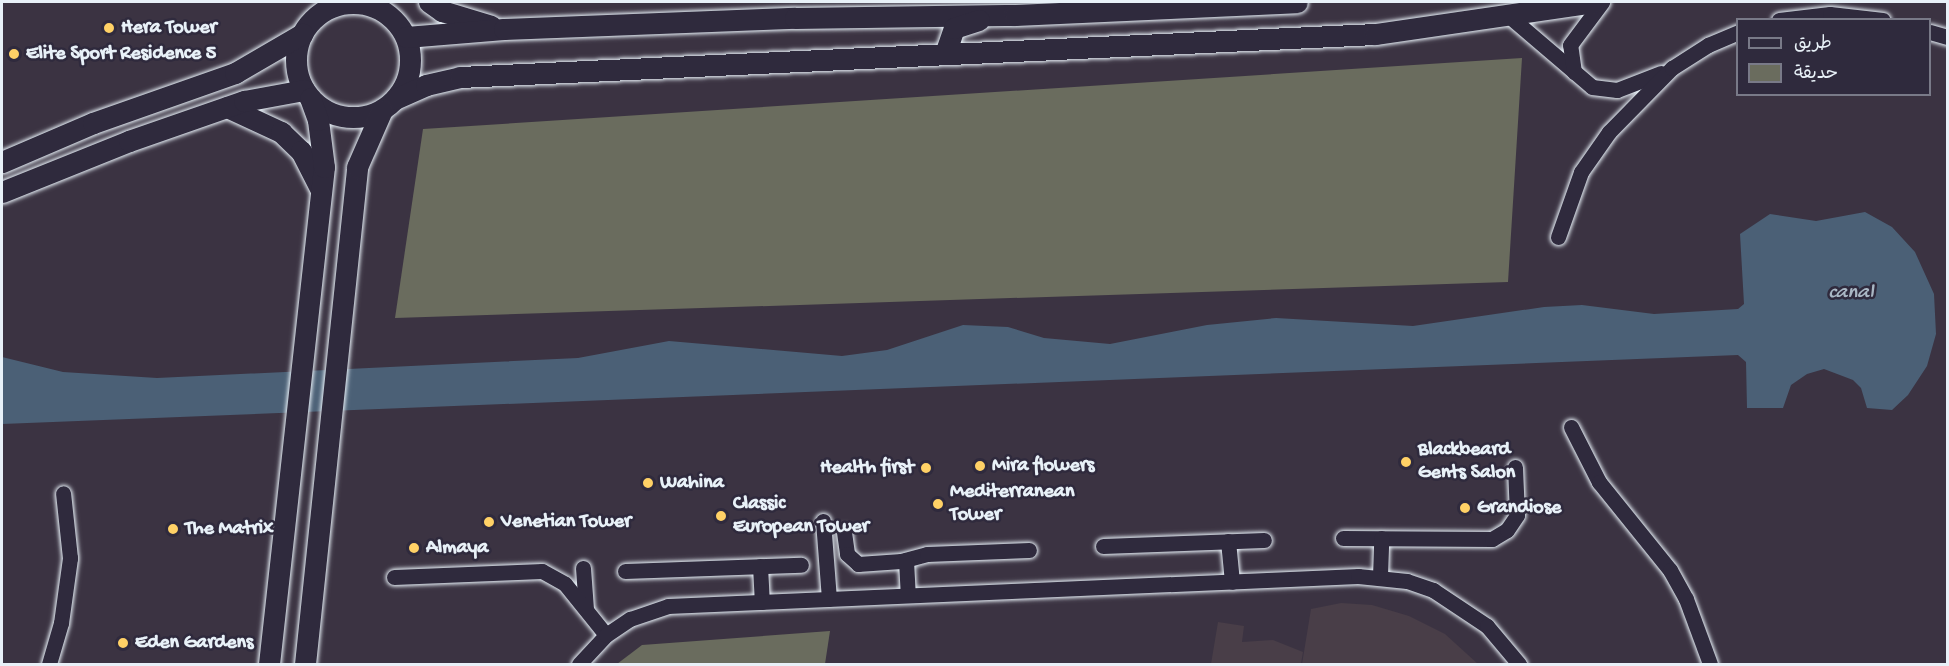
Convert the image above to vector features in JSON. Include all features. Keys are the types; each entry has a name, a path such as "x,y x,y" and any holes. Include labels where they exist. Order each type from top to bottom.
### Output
{"street":[{"path":"429,2 442,11 504,29"},
{"path":"406,37 504,29 1015,15 1297,2"},
{"path":"2,192 227,107 307,94 336,115 359,117 426,85 460,77 946,51 1364,34 1509,16 1594,2"},
{"path":"1577,78 1570,61 1570,45 1602,2"},
{"path":"2,162 93,123 235,73 302,34 326,7 359,3 381,10 393,10 410,50 408,76 388,105 357,167 308,662"},
{"path":"1796,18 1830,14 1865,18"},
{"path":"946,51 950,33 959,24 1015,15"},
{"path":"1509,16 1539,38 1577,78 1592,87 1617,90 1672,69"},
{"path":"1558,237 1573,190 1594,152 1625,114 1672,69 1708,45 1736,32"},
{"path":"1931,33 1947,37"},
{"path":"269,664 280,544 321,190 322,148 296,62 302,34"},
{"path":"227,107 281,132 301,151 321,190"},
{"path":"1571,427 1599,482 1670,570 1686,599 1710,664"},
{"path":"1342,538 1483,540 1500,536 1516,515 1515,467"},
{"path":"49,664 68,591 69,525 63,493"},
{"path":"823,521 829,598"},
{"path":"844,532 847,554 854,562 906,560 927,555 1029,550"},
{"path":"1380,576 1381,538"},
{"path":"1102,546 1264,540"},
{"path":"1228,541 1232,582"},
{"path":"906,560 908,595"},
{"path":"625,572 801,565"},
{"path":"760,566 762,602"},
{"path":"583,568 586,609"},
{"path":"394,577 542,571 559,578 606,635"},
{"path":"579,664 606,635 630,619 668,606 1380,576 1433,590 1459,605 1487,626 1519,664"}],"shaded area":[{"path":"1341,603 1372,605 1409,616 1445,634 1478,664 1302,664 1311,609"},
{"path":"1218,622 1244,626 1242,642 1273,640 1303,652 1301,664 1211,664"}],"green space":[{"path":"1522,58 1508,282 395,318 423,129"},
{"path":"830,631 825,664 617,664 642,645"}],"water":[{"name":"canal","path":"1865,212 1892,227 1915,252 1934,294 1936,334 1927,366 1908,395 1892,410 1867,408 1861,388 1853,380 1824,369 1807,374 1791,385 1783,408 1747,408 1746,362 1738,355 2,424 2,357 63,372 157,378 578,358 669,341 842,356 887,350 963,325 1008,327 1044,338 1110,344 1207,325 1276,318 1413,326 1544,307 1582,305 1654,314 1738,309 1744,304 1740,234 1770,214 1816,221"}],"place":[{"name":"Hera Tower","path":"109,28"},
{"name":"Elite Sport Residence 5","path":"14,54"},
{"name":"Blackbeard Gents Salon","path":"1406,462"},
{"name":"Mira flowers","path":"980,466"},
{"name":"Health first","path":"926,468"},
{"name":"Wahina","path":"648,483"},
{"name":"Mediterranean Tower","path":"938,504"},
{"name":"Grandiose","path":"1465,508"},
{"name":"Classic European Tower","path":"721,516"},
{"name":"Venetian Tower","path":"489,522"},
{"name":"The Matrix","path":"173,529"},
{"name":"Almaya","path":"414,548"},
{"name":"Eden Gardens","path":"123,643"}]}
